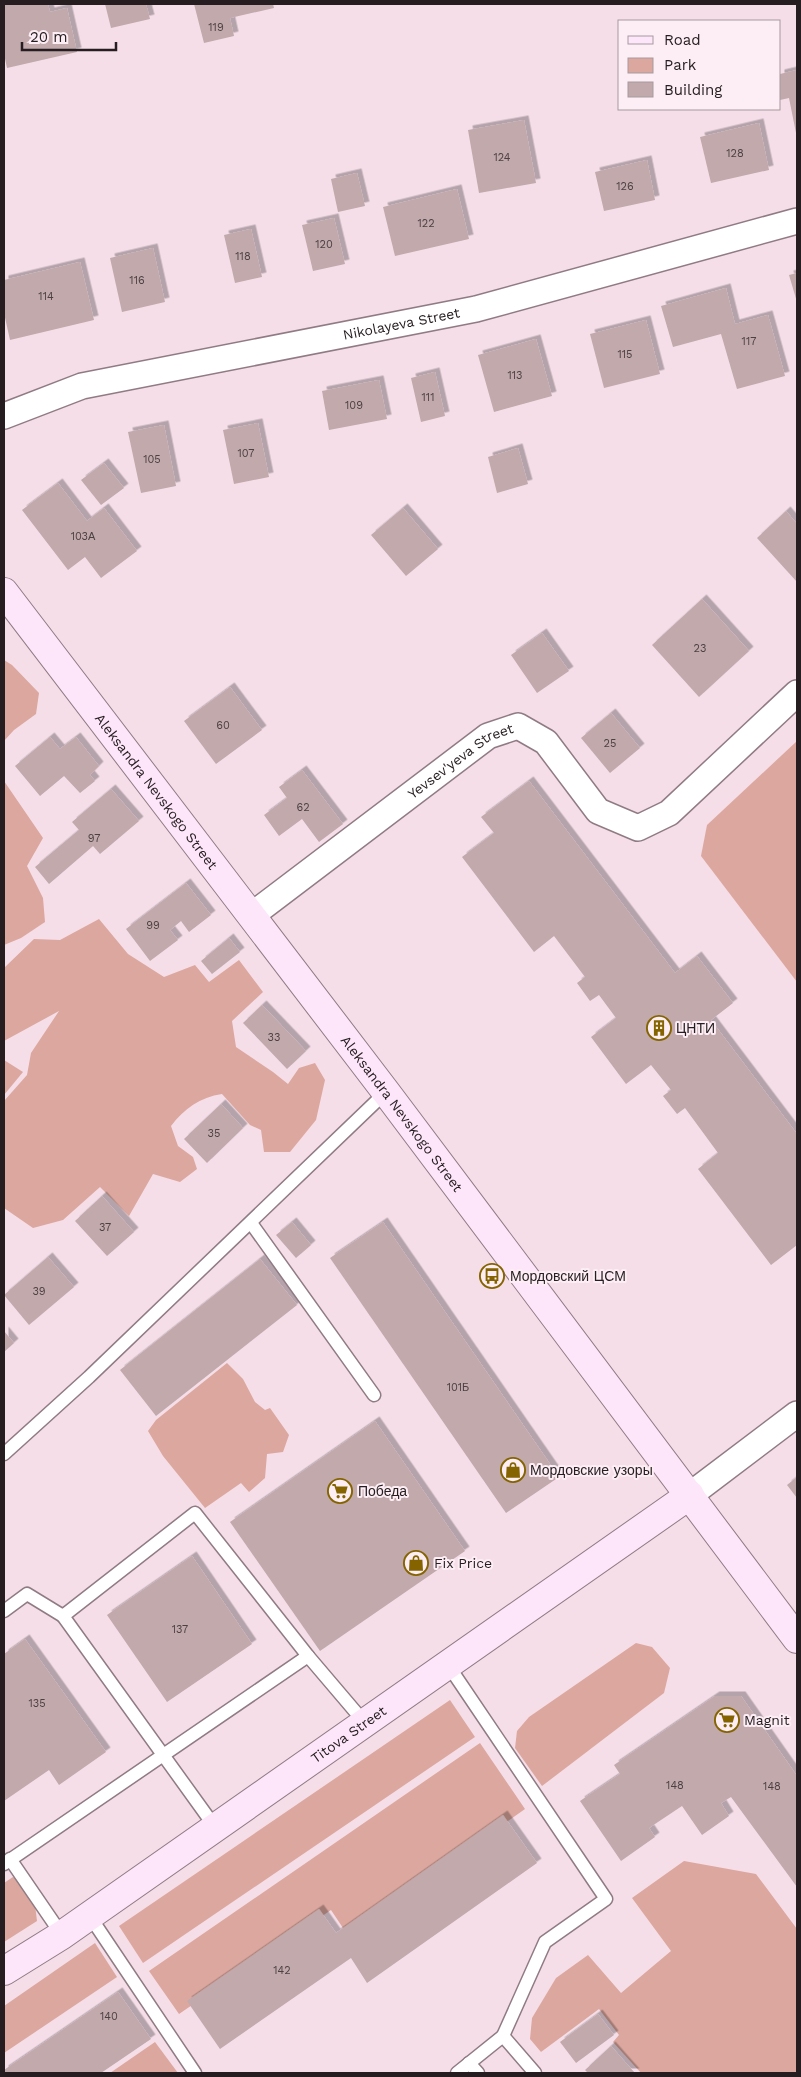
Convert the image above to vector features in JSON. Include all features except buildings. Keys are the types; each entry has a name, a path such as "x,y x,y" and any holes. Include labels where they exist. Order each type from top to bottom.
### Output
{"main road":[{"name":"Aleksandra Nevskogo Street","path":"4,592 252,915 797,1639"},
{"name":"Titova Street","path":"4,1971 62,1935 690,1495"}],"street":[{"name":"Nikolayeva Street","path":"4,416 82,386 476,309 797,222"},
{"name":"Yevsev'yeva Street","path":"252,915 488,736 518,726 546,742 598,811 638,828 669,814 797,694"},
{"path":"690,1495 797,1414"}],"lane":[{"path":"4,1454 89,1377 386,1092"},
{"path":"251,1223 374,1395"},
{"path":"63,1616 195,1513 308,1656 365,1723"},
{"path":"4,1611 27,1594 63,1616 215,1828"},
{"path":"62,1935 7,1862 308,1656"},
{"path":"448,1665 606,1899 545,1942 503,2036 457,2073"},
{"path":"88,1915 195,2073"},
{"path":"503,2036 535,2073"},
{"path":"470,2063 478,2073"}],"green space":[{"path":"4,660 12,665 39,693 36,714 14,730 4,741"},
{"path":"797,741 797,982 701,856 707,825"},
{"path":"4,781 43,838 27,866 43,898 45,922 21,938 4,945"},
{"path":"99,919 128,954 164,977 195,965 209,982 239,960 263,992 232,1021 236,1047 288,1084 299,1068 315,1063 325,1080 316,1120 290,1152 264,1152 261,1130 250,1125 222,1094 207,1098 181,1114 171,1126 178,1146 193,1157 197,1169 180,1182 153,1174 129,1216 100,1187 63,1220 33,1228 4,1208 4,1101 27,1075 31,1053 59,1011 4,1041 4,968 34,939 60,940"},
{"path":"4,1060 23,1072 4,1095"},
{"path":"227,1363 243,1379 255,1402 265,1410 270,1408 289,1435 283,1452 267,1454 265,1478 249,1492 241,1483 205,1508 163,1456 148,1431 156,1420"},
{"path":"636,1643 652,1647 670,1668 664,1693 542,1786 515,1748 517,1731 529,1717"},
{"path":"450,1700 475,1737 143,1963 119,1926"},
{"path":"480,1743 525,1809 347,1934 331,1910 179,2014 149,1971"},
{"path":"684,1861 756,1874 797,1929 797,2073 641,2073 613,2042 619,2035 599,2009 541,2052 530,2039 532,2018 556,1978 588,1955 621,1993 671,1951 632,1898"},
{"path":"13,1877 19,1880 35,1905 37,1921 4,1942 4,1883"},
{"path":"95,1943 117,1977 4,2053 4,2006"},
{"path":"155,2042 178,2073 110,2073"}],"place":[{"name":"ЦНТИ","path":"659,1028"},
{"name":"Мордовский ЦСМ","path":"492,1276"},
{"name":"Мордовские узоры","path":"513,1470"},
{"name":"Победа","path":"340,1491"},
{"name":"Fix Price","path":"416,1563"},
{"name":"Magnit","path":"727,1720"}]}
